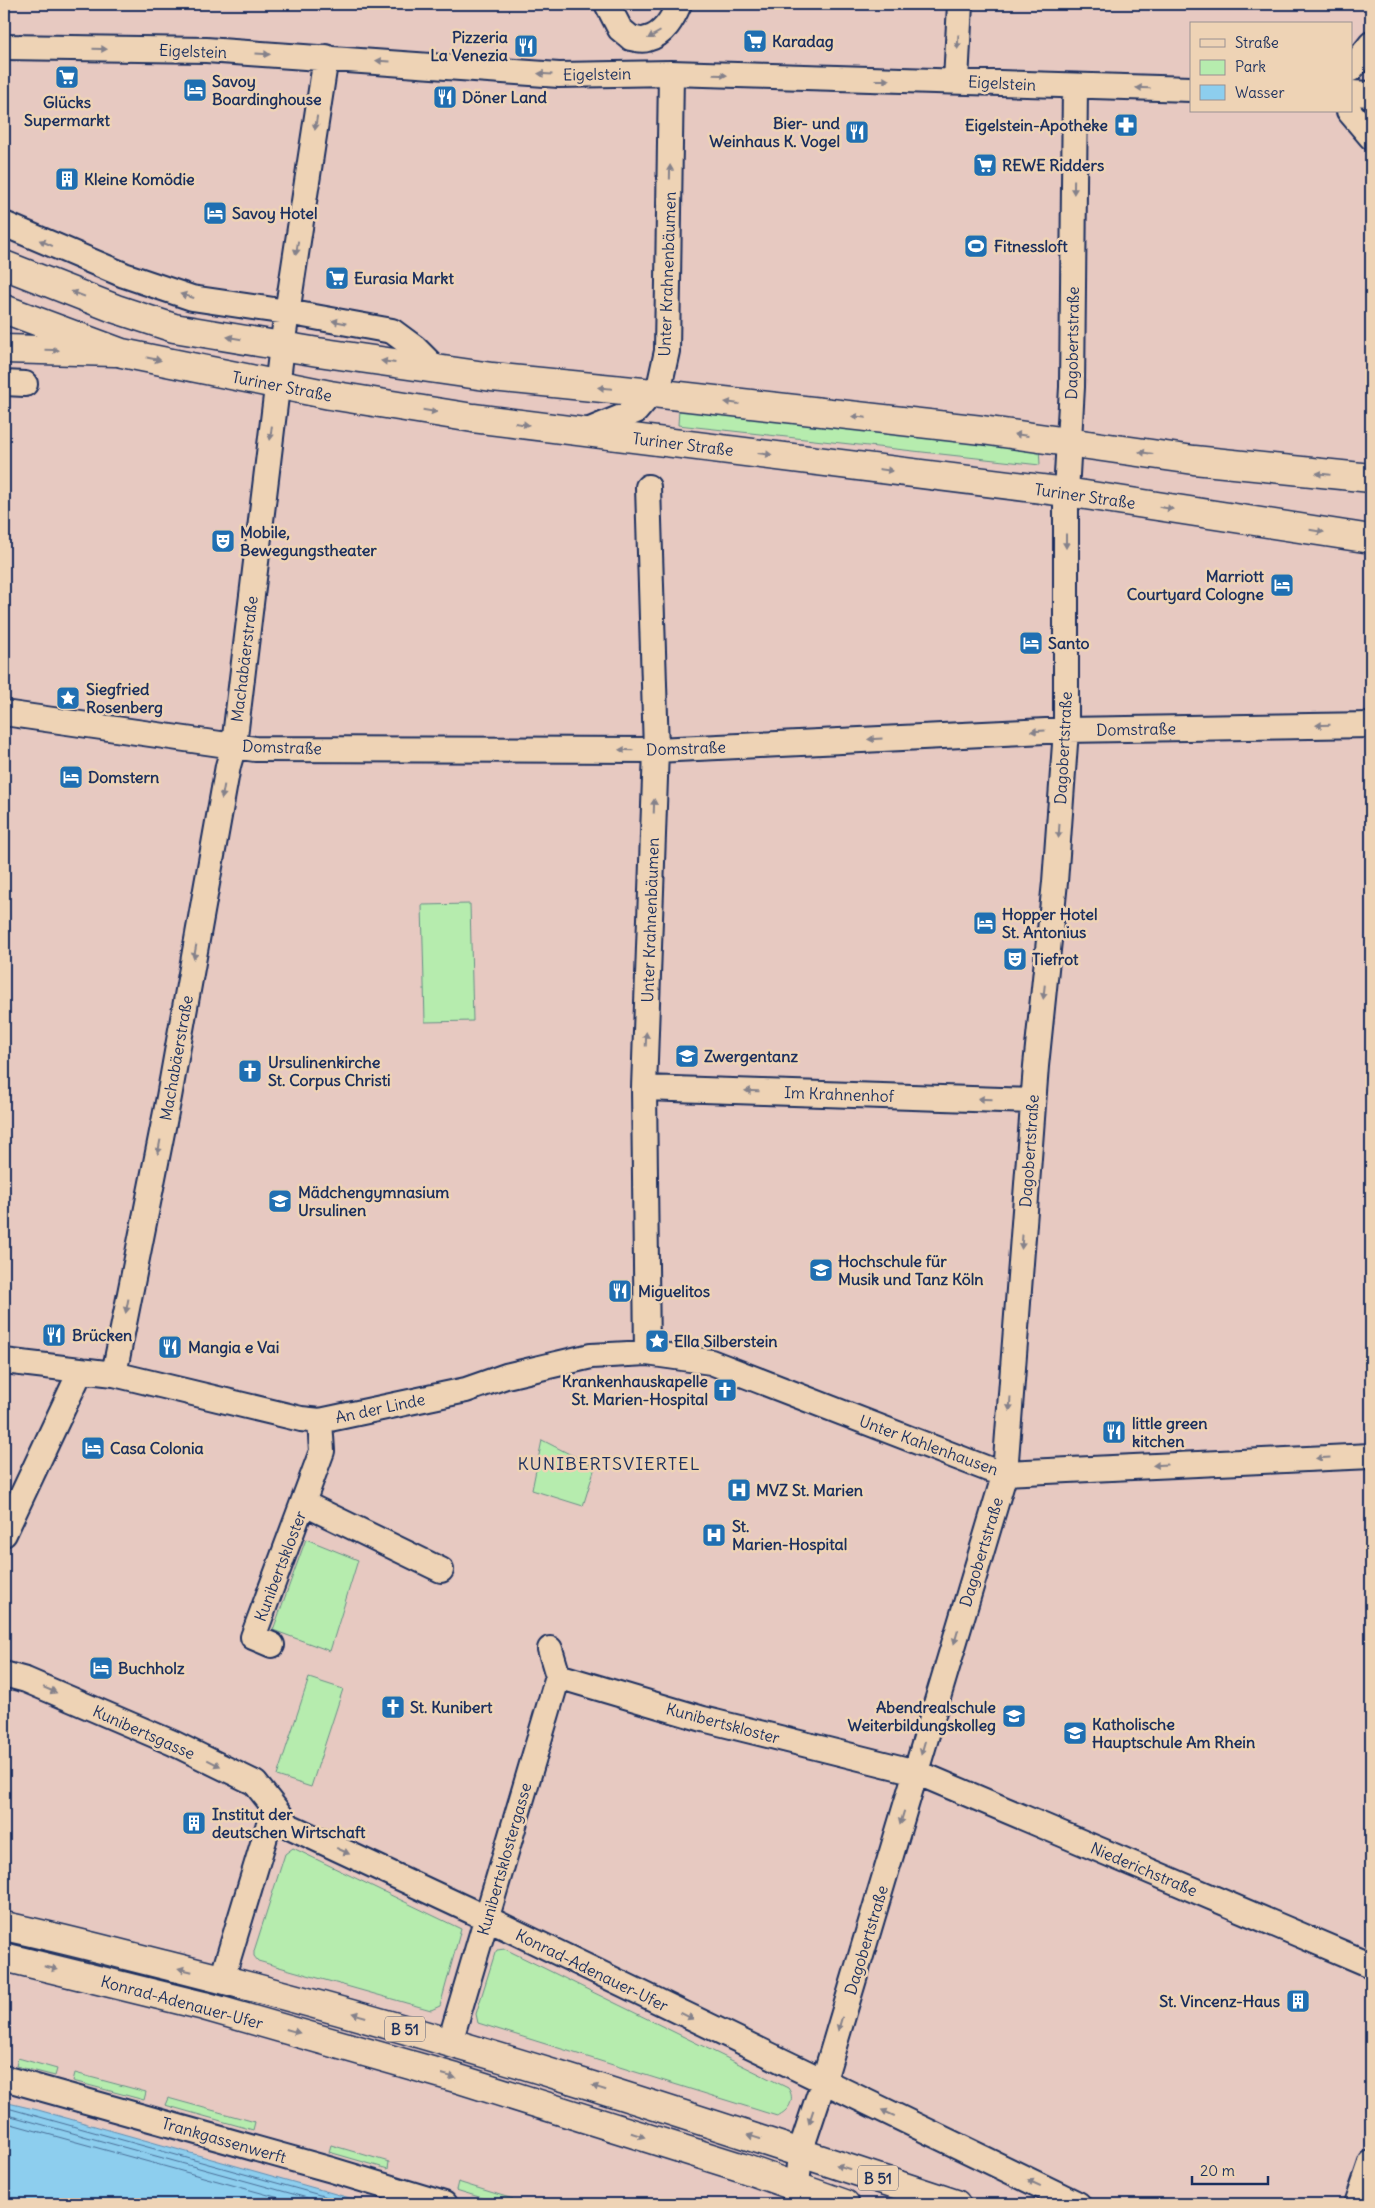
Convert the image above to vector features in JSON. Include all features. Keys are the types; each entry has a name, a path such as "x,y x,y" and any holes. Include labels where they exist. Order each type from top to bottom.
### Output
{"main road":[{"path":"4,265 116,309 174,328 282,346 492,377 653,392 1069,441 1194,460 1371,478"},
{"name":"Turiner Straße","path":"4,309 122,352 223,375 330,395 454,415 1066,492 1371,539"},
{"path":"4,349 122,352"},
{"name":"Konrad-Adenauer-Ufer","path":"4,1926 328,2006 450,2042 800,2152 956,2204"},
{"name":"Konrad-Adenauer-Ufer","path":"4,1957 204,2006 456,2078 845,2204"}],"street":[{"path":"607,4 620,29 631,38 646,40 661,32 672,19 679,4"},
{"path":"956,80 960,4"},
{"path":"629,74 631,38"},
{"path":"1352,68 1371,44"},
{"name":"Eigelstein","path":"4,47 206,50 559,75 671,73 837,80 956,80 1190,89"},
{"name":"Machabäerstraße","path":"114,1374 169,1097 228,766 234,745 282,346 326,57"},
{"name":"Unter Krahnenbäumen","path":"585,432 636,412 660,383 667,352 671,73"},
{"name":"Dagobertstraße","path":"797,2187 800,2152 823,2082 1005,1473 1033,1101 1056,882 1066,730 1066,492 1072,387 1075,86"},
{"path":"1352,93 1371,94"},
{"path":"1350,112 1371,137"},
{"path":"4,224 124,275 192,298 287,312 392,332 415,348 436,369"},
{"name":"Unter Krahnenbäumen","path":"647,1353 644,1088 656,750 648,487"},
{"name":"Domstraße","path":"4,713 255,748 656,750 1066,730 1371,725"},
{"name":"Im Krahnenhof","path":"644,1088 1033,1101"},
{"name":"An der Linde","path":"4,1362 114,1374 300,1419 320,1421 466,1390 506,1376 592,1356 647,1353"},
{"name":"Unter Kahlenhausen","path":"647,1353 711,1362 988,1469 1005,1473 1371,1456"},
{"path":"4,1534 81,1370"},
{"name":"Kunibertskloster","path":"272,1646 253,1637 322,1451 320,1421"},
{"name":"Kunibertskloster","path":"303,1503 441,1570"},
{"path":"550,1649 558,1676"},
{"name":"Kunibertsgasse","path":"4,1674 26,1680 173,1743 238,1775 254,1783 274,1807"},
{"name":"Kunibertskloster","path":"558,1676 703,1719 916,1772"},
{"name":"Kunibertsklostergasse","path":"450,2042 558,1676"},
{"name":"Niederichstraße","path":"916,1772 1371,1966"},
{"name":"Konrad-Adenauer-Ufer","path":"274,1807 289,1826 486,1918 1078,2204"},
{"name":"Konrad-Adenauer-Ufer","path":"222,1979 274,1807"},
{"name":"Trankgassenwerft","path":"4,2078 332,2170 444,2204"},
{"path":"1357,2204 1371,2163"}],"green space":[{"path":"679,409 1039,448 1040,465 678,425"},
{"path":"470,904 473,1021 425,1022 422,905"},
{"path":"542,1440 595,1467 583,1506 532,1490"},
{"path":"306,1539 358,1560 330,1651 273,1630"},
{"path":"309,1678 343,1689 311,1787 277,1776"},
{"path":"293,1848 461,1929 440,2006 431,2010 258,1961 254,1956 254,1951 285,1854"},
{"path":"505,1949 788,2088 791,2100 788,2108 777,2116 478,2023 476,2014 495,1953 497,1950"},
{"path":"18,2058 57,2069 55,2076 16,2066"},
{"path":"75,2073 146,2092 144,2100 73,2081"},
{"path":"168,2098 255,2122 253,2130 165,2105"},
{"path":"331,2145 389,2162 388,2169 329,2152"},
{"path":"458,2182 513,2199 511,2204 502,2204 456,2190"}],"water":[{"path":"4,2102 38,2110 371,2204 4,2204"}],"place":[{"name":"Karadag","path":"755,41"},
{"name":"Pizzeria La Venezia","path":"526,46"},
{"name":"Glücks Supermarkt","path":"67,77"},
{"name":"Savoy Boardinghouse","path":"195,90"},
{"name":"Döner Land","path":"445,97"},
{"name":"Eigelstein-Apotheke","path":"1126,125"},
{"name":"Bier- und Weinhaus K. Vogel","path":"857,132"},
{"name":"REWE Ridders","path":"985,165"},
{"name":"Kleine Komödie","path":"67,179"},
{"name":"Savoy Hotel","path":"215,213"},
{"name":"Fitnessloft","path":"976,246"},
{"name":"Eurasia Markt","path":"337,278"},
{"name":"Mobile, Bewegungstheater","path":"223,541"},
{"name":"Marriott Courtyard Cologne","path":"1282,585"},
{"name":"Santo","path":"1031,643"},
{"name":"Siegfried Rosenberg","path":"68,698"},
{"name":"Domstern","path":"71,777"},
{"name":"Hopper Hotel St. Antonius","path":"985,923"},
{"name":"Tiefrot","path":"1015,959"},
{"name":"Zwergentanz","path":"687,1056"},
{"name":"Ursulinenkirche St. Corpus Christi","path":"250,1071"},
{"name":"Mädchengymnasium Ursulinen","path":"280,1201"},
{"name":"Hochschule für Musik und Tanz Köln","path":"821,1270"},
{"name":"Miguelitos","path":"620,1291"},
{"name":"Brücken","path":"54,1335"},
{"name":"Ella Silberstein","path":"657,1341"},
{"name":"Mangia e Vai","path":"170,1347"},
{"name":"Krankenhauskapelle St. Marien-Hospital","path":"725,1390"},
{"name":"little green kitchen","path":"1114,1432"},
{"name":"Casa Colonia","path":"93,1448"},
{"name":"MVZ St. Marien","path":"739,1490"},
{"name":"St. Marien-Hospital","path":"714,1535"},
{"name":"Buchholz","path":"101,1668"},
{"name":"St. Kunibert","path":"393,1707"},
{"name":"Abendrealschule Weiterbildungskolleg","path":"1014,1716"},
{"name":"Katholische Hauptschule Am Rhein","path":"1075,1733"},
{"name":"Institut der deutschen Wirtschaft","path":"194,1823"},
{"name":"St. Vincenz-Haus","path":"1298,2001"}],"district":[{"name":"KUNIBERTSVIERTEL","path":"609,1463"}]}
